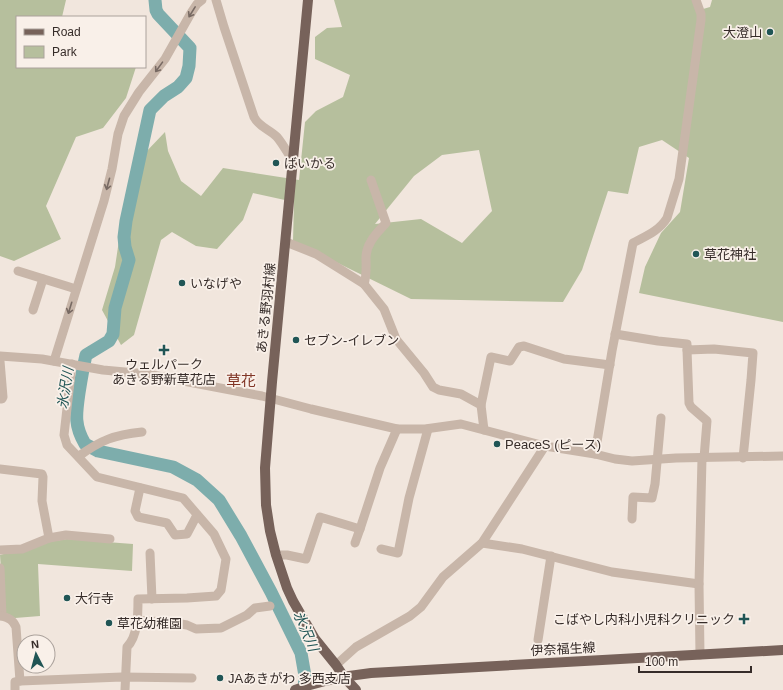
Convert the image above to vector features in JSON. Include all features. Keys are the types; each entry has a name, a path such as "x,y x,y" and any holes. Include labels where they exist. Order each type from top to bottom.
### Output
{"main road":[{"name":"あきる野羽村線","path":"308,0 271,398 265,485 270,531 287,588 300,615 315,639 344,677 356,690"},
{"name":"伊奈福生線","path":"303,688 344,677 371,673 783,650"}],"street":[{"path":"54,361 104,201 112,169 118,134 124,116 139,92 165,59 197,4 202,0"},
{"path":"216,0 254,116 260,126 276,137 293,162"},
{"path":"595,454 615,334 633,243 658,230 664,224 679,180 701,20 701,14 696,0"},
{"path":"364,284 367,271 366,256 369,243 386,223 371,180"},
{"path":"286,242 316,254 364,284 384,309 396,339 424,373 433,387 439,390 460,394 481,405"},
{"path":"18,271 76,289"},
{"path":"33,310 43,279"},
{"path":"615,334 687,344 689,404 690,407 707,420 703,458 699,584 700,655"},
{"path":"484,430 481,405 491,357 510,361 519,347 524,346 564,359 610,365"},
{"path":"687,350 714,349 753,353 743,458"},
{"path":"0,356 54,361 119,372 147,374 271,398 397,429 428,429 461,424 545,446 595,454 615,459 632,461 783,456"},
{"path":"0,361 2,397 2,399 0,399"},
{"path":"75,365 64,435 67,445 82,454 97,477 183,498 214,534 226,559 221,590 216,596 138,599 138,614 133,641 127,647 125,690"},
{"path":"632,519 633,498 652,498 656,484 661,418"},
{"path":"355,543 380,468 397,429"},
{"path":"381,549 398,553 410,498 428,429"},
{"path":"82,454 100,442 125,434 142,432"},
{"path":"336,665 356,647 410,616 421,607 443,577 482,543 545,446"},
{"path":"0,469 42,474 44,477 42,500 49,538"},
{"path":"140,488 135,511 138,517 167,523 175,534 187,534 197,515"},
{"path":"276,555 287,555 306,559 320,517 360,530"},
{"path":"0,550 22,549 49,538 66,535 110,539"},
{"path":"482,543 522,548 612,572 699,584"},
{"path":"150,553 152,599"},
{"path":"538,640 551,556"},
{"path":"0,568 1,616 9,618 14,622 16,627 20,681"},
{"path":"136,620 175,623 187,625 196,629 221,628 247,615 255,608 270,606"},
{"path":"15,690 15,682 20,681 126,677 192,678"},
{"path":"55,680 56,690"}],"green space":[{"path":"0,0 66,0 62,16 16,16 16,68 136,68 126,98 103,128 76,137 46,206 61,239 14,261 0,256"},
{"path":"334,0 694,0 696,11 710,7 712,0 783,0 783,322 639,293 645,267 661,233 680,212 689,158 662,140 639,147 628,194 608,191 582,270 563,302 411,299 293,241 294,202 253,193 243,220 217,249 196,246 172,232 161,240 134,335 121,345 102,310 115,267 121,227 144,154 165,132 168,151 181,181 201,196 223,168 299,180 305,122 316,111 343,97 350,75 315,59 315,37 327,28 342,27","holes":["479,150 492,211 462,243 421,219 375,224 414,176 442,155"]},
{"path":"67,539 133,544 132,571 38,564 40,616 15,618 4,612 0,555 48,542"}],"waterway":[{"name":"氷沢川","path":"155,0 158,14 190,48 189,66 186,78 178,87 164,96 150,110 126,221 124,237 129,260 115,308 113,334 109,341 86,355 77,407 77,425 85,444 98,451 173,467 197,480 219,500 241,536 301,653 305,676 304,690"}],"place":[{"name":"大澄山","path":"770,32"},
{"name":"ばいかる","path":"276,163"},
{"name":"草花神社","path":"696,254"},
{"name":"いなげや","path":"182,283"},
{"name":"セブン-イレブン","path":"296,340"},
{"name":"ウェルパーク あきる野新草花店","path":"164,350"},
{"name":"PeaceS (ピース)","path":"497,444"},
{"name":"大行寺","path":"67,598"},
{"name":"こばやし内科小児科クリニック","path":"744,619"},
{"name":"草花幼稚園","path":"109,623"},
{"name":"JAあきがわ 多西支店","path":"220,678"}],"district":[{"name":"草花","path":"241,380"}]}
